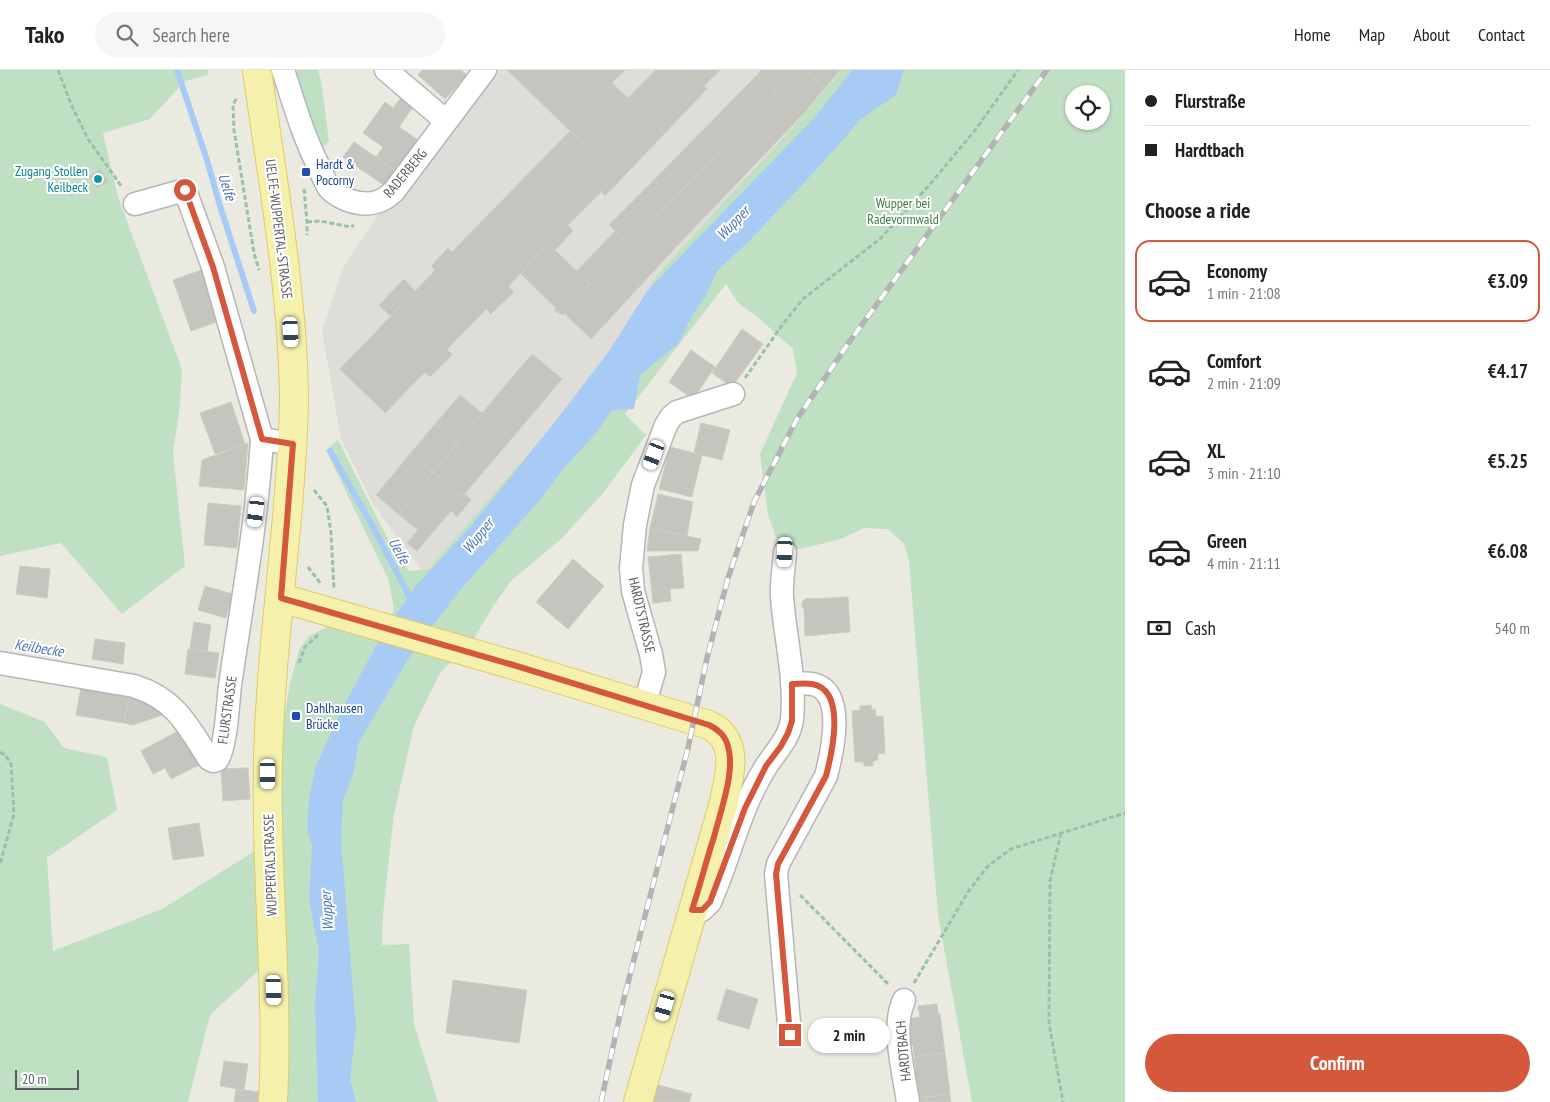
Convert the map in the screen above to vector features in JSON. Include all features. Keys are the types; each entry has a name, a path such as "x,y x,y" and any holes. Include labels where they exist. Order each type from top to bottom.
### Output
{"main road":[{"name":"UELFE-WUPPERTAL-STRASSE","path":"257,70 281,233 290,314 294,395 293,444 281,598"},
{"path":"281,598 510,664 715,728 723,735 729,749 730,767 724,802 638,1102"},
{"name":"WUPPERTALSTRASSE","path":"274,1102 268,759 273,674 281,598"}],"street":[{"name":"RADERBERG","path":"283,70 301,127 330,189 356,203 366,204 376,204 394,191 485,70"},
{"path":"386,70 446,121"},
{"name":"FLURSTRASSE","path":"0,663 134,686 149,691 162,698 173,708 189,728 209,759 213,761 218,759 224,738 230,685 251,552 262,439 213,267 185,190 134,204"},
{"name":"HARDTSTRASSE","path":"644,706 654,672 651,654 633,591 631,568 635,525 643,486 666,425 671,418 677,412 733,394"},
{"path":"262,439 293,444"},
{"path":"692,910 702,910 710,902 745,808 766,766 781,746 792,721 792,684 782,595 785,552"},
{"path":"790,1035 776,874 778,864 826,776 834,732 834,715 830,696 822,688 812,684 792,684"},
{"name":"HARDTBACH","path":"904,1000 898,1017 898,1037 908,1102"}],"path":[{"path":"58,70 71,104 88,139 134,204"},
{"path":"733,394 803,299 881,238 932,182 976,129 1018,70"},
{"path":"281,233 303,223 320,221 351,227 358,223 366,204"},
{"path":"298,672 299,662 305,647 335,615 331,533 327,506 310,485"},
{"path":"0,752 6,756 11,764 14,814 0,864"},
{"path":"776,874 781,876 904,1000 968,892 988,866 1011,849 1125,813"},
{"path":"1060,833 1050,881 1050,1023 1063,1102"}],"shaded area":[{"path":"486,70 852,70 735,200 647,291 609,351 561,414 426,575 374,506 341,439 322,331 343,267 394,192"}],"green space":[{"path":"0,70 208,70 208,75 185,81 150,119 103,133 118,197 182,369 180,405 173,453 185,566 122,614 61,543 0,556"},
{"path":"289,70 318,70 329,141 318,153"},
{"name":"Wupper bei Radevormwald","path":"842,70 1125,70 1125,1102 972,1102 938,915 909,561 904,544 888,529 864,528 841,539 796,550 779,545 768,515 760,454 797,373 793,349 760,319 738,303 726,284 625,414 646,435 604,492 561,539 511,581 473,640 440,673 414,726 394,814 383,914 382,945 409,944 414,1024 438,1102 283,1102 274,869 281,736 290,684 299,650 309,636 327,627 339,625 385,638 394,609 389,581 326,450 338,440 392,547 409,571 429,569 606,363 658,274 793,127"},
{"path":"0,704 45,722 64,748 107,757 117,810 47,858 53,951 162,909 263,846 267,963 210,1015 188,1102 0,1102"}],"water":[{"name":"Wupper","path":"852,70 904,70 896,95 861,119 750,240 717,271 679,343 640,375 634,409 612,410 596,433 565,467 539,501 456,595 408,659 359,742 354,771 343,801 341,842 356,1027 350,1079 356,1102 318,1102 315,1004 319,952 309,899 312,846 307,829 309,799 315,768 341,711 378,642 414,588 471,526 561,414 609,351 647,291 816,116"}],"building":[{"path":"422,70 461,70 467,75 445,99 418,75"},
{"path":"507,70 625,70 612,83 628,98 585,145"},
{"path":"656,70 688,70 707,89 665,133 628,98"},
{"path":"688,70 720,70 704,86"},
{"path":"761,70 806,70 825,88 803,114 676,247 651,222 777,92 757,75"},
{"path":"806,70 840,70 825,88"},
{"path":"757,75 777,92 674,199 654,180"},
{"path":"403,95 415,104 399,127 421,142 399,173 376,157 383,147 363,133 385,102 393,108"},
{"path":"628,98 665,133 605,196 601,191 607,186 561,140 570,131 585,145"},
{"path":"561,140 607,186 568,225 573,231 555,250 550,255 543,249 508,287 514,292 491,314 486,309 489,306 443,262 435,270 431,266 448,248 452,252"},
{"path":"354,142 399,173 388,188 343,157"},
{"name":"Zugang Stollen Keilbeck","path":"100,169 108,182 97,188 89,176"},
{"path":"654,180 674,199 629,245 609,225"},
{"path":"651,222 676,247 591,339 563,312"},
{"path":"615,231 629,245 590,284 577,271"},
{"path":"543,249 550,255 555,250 590,284 563,312 565,313 563,315 555,311 555,307 521,274"},
{"path":"443,262 489,306 447,349 452,355 430,377 425,372 385,413 340,369"},
{"path":"204,269 222,320 191,331 173,280"},
{"path":"404,279 415,291 390,316 379,305"},
{"path":"742,329 763,344 732,387 712,373"},
{"path":"691,350 715,367 693,399 669,382"},
{"path":"532,354 562,379 529,418 499,393"},
{"path":"499,393 529,418 462,497 433,472"},
{"path":"460,395 482,413 458,443 435,424"},
{"path":"231,402 245,444 215,454 200,413"},
{"path":"701,423 730,430 722,460 694,453"},
{"path":"435,424 458,443 433,473 410,454"},
{"path":"248,443 244,490 199,486 202,460"},
{"path":"670,447 702,455 692,497 659,489"},
{"path":"410,454 433,473 398,514 376,495"},
{"path":"433,472 462,497 465,494 471,500 457,517 451,511 417,551 407,543 418,530 398,514"},
{"path":"658,494 693,502 687,536 650,528"},
{"path":"208,503 241,506 237,548 204,545"},
{"path":"650,528 701,539 698,551 647,551"},
{"path":"681,554 684,588 670,589 671,601 653,603 648,557"},
{"path":"573,559 604,586 568,629 536,602"},
{"path":"20,566 50,569 47,598 16,594"},
{"path":"205,586 233,594 226,618 198,610"},
{"path":"848,597 850,632 805,636 802,602 805,599"},
{"path":"194,622 211,625 207,652 190,649"},
{"path":"95,639 125,643 123,664 92,659"},
{"path":"188,649 219,653 215,678 185,674"},
{"path":"81,687 129,696 124,723 76,715"},
{"path":"129,696 163,709 162,715 133,725 124,723"},
{"path":"871,705 872,710 875,709 876,717 883,716 885,753 878,754 878,760 873,761 873,766 864,766 864,762 855,762 852,711 860,710 860,706"},
{"path":"180,730 199,765 171,779 165,768 153,774 141,751"},
{"path":"248,768 250,799 223,801 221,769"},
{"path":"199,823 204,856 173,860 168,828"},
{"path":"453,980 527,990 519,1043 446,1033"},
{"path":"726,989 758,999 749,1029 717,1020"},
{"path":"937,1004 945,1053 914,1057 913,1045 908,1045 906,1033 911,1032 909,1018 920,1017 918,1006"},
{"path":"945,1053 950,1094 919,1098 917,1083 912,1084 911,1072 916,1071 914,1057"},
{"path":"224,1061 248,1064 244,1090 220,1086"},
{"path":"655,1084 692,1094 689,1102 650,1102"},
{"path":"236,1089 259,1092 258,1102 234,1102"},
{"path":"950,1094 951,1102 920,1102 919,1098"}],"waterway":[{"name":"Uelfe","path":"177,70 254,311"},
{"name":"Uelfe","path":"330,451 412,601"}],"railway":[{"path":"601,1102 621,1010 688,748 707,658 728,578 754,502 797,419 850,341 1047,70"}],"place":[{"name":"Hardt & Pocorny","path":"306,172"},
{"name":"Zugang Stollen Keilbeck","path":"98,179"},
{"name":"Dahlhausen Brücke","path":"296,716"}],"route":[{"path":"185,190 213,267 262,439 293,444 281,598 510,664 709,725 719,731 726,740 729,749 729,776 724,802 692,910 702,910 710,902 745,808 766,766 788,733 792,721 792,684 812,684 822,688 830,696 834,715 834,732 826,776 778,864 776,874 790,1035"}],"water label":[{"name":"Keilbecke","path":"39,648"}]}
